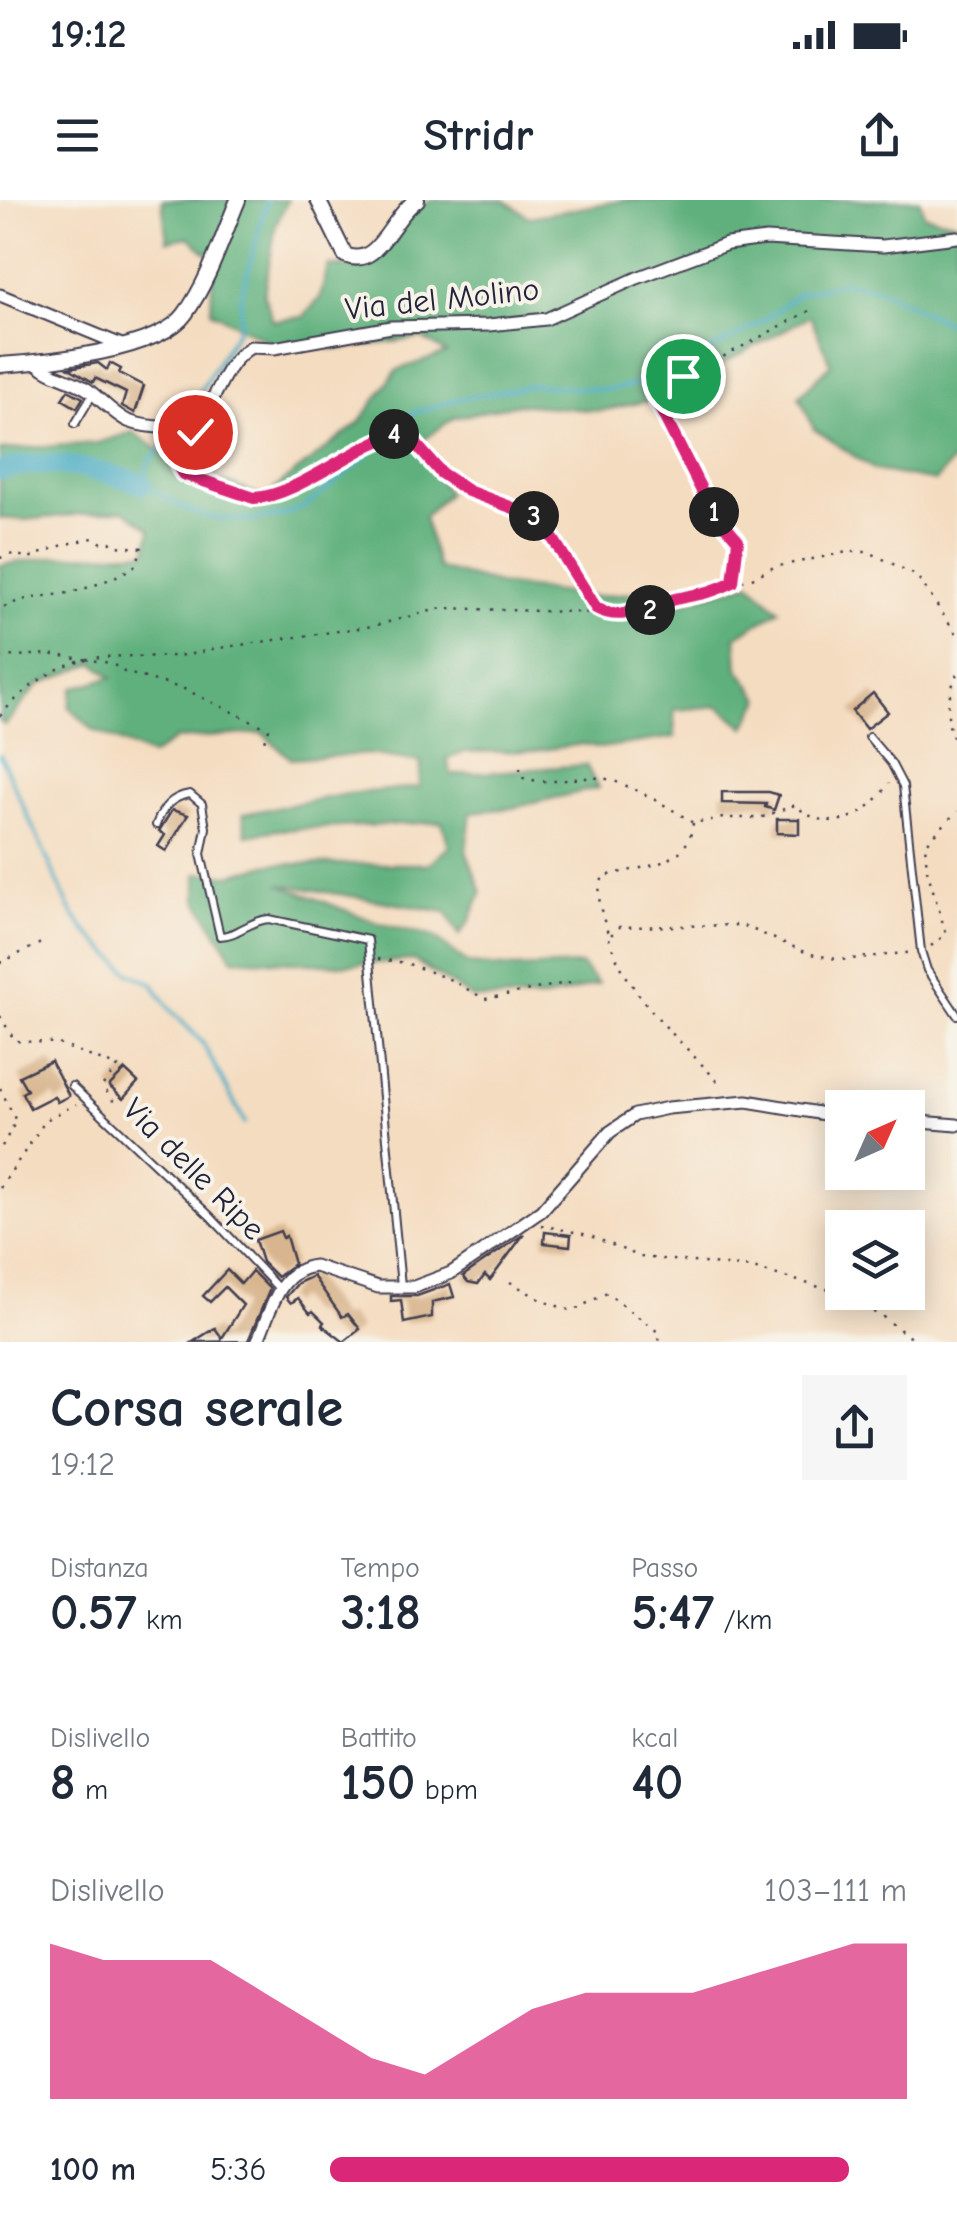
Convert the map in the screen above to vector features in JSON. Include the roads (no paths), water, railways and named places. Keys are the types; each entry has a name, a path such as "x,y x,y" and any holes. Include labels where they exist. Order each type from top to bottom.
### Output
{"street":[{"path":"0,365 38,362 159,336 183,318 238,200"},
{"path":"318,200 345,255 361,260 369,256 398,216 417,200"},
{"name":"Via del Molino","path":"93,393 127,420 157,427 194,424 230,366 251,347 274,348 391,328 546,319 636,278 727,244 766,239 882,246 957,237"},
{"path":"0,295 124,346"},
{"path":"38,362 43,370 58,373 93,393"},
{"path":"257,1342 279,1289 305,1267 315,1266 378,1287 414,1287 451,1272 540,1211 610,1132 635,1115 747,1101 825,1114"},
{"path":"925,1123 957,1125"}],"lane":[{"path":"75,424 93,393"},
{"path":"869,737 903,786 921,952 926,970 957,1015"},
{"path":"156,825 160,812 180,796 190,794 202,804 206,828 201,854 220,936 229,936 256,920 269,919 368,940 401,1287"},
{"name":"Via delle Ripe","path":"72,1086 210,1216 279,1289"}],"waterway":[{"path":"184,418 240,326 241,297 267,200"},
{"path":"175,431 149,462 142,484 190,511 213,518 282,516 306,506 366,457 394,425 413,413 455,400 533,385 607,390 656,381 763,321 798,294 844,282 878,289 957,328"},
{"path":"0,470 72,466 142,484"},
{"path":"0,755 71,911 130,973 152,983 170,1009 202,1042 245,1123"}]}
